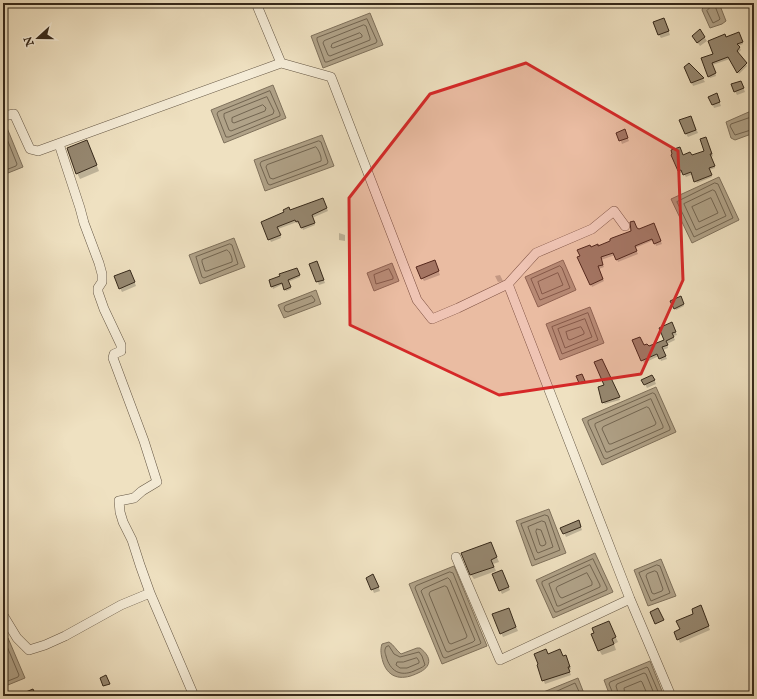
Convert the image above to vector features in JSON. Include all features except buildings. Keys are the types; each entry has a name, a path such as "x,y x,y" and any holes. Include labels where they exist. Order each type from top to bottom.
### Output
{"street":[{"path":"256,3 281,63"},
{"path":"3,116 14,114 30,149 38,151 281,63 331,77 417,300 432,319 508,284 536,253 592,229 614,211 625,226"},
{"path":"59,144 102,274 102,282 98,288 98,292 104,309 122,345 121,351 114,354 113,358 144,441 157,482 134,498 119,501 120,512 132,540 150,593 194,696"},
{"path":"508,284 630,599 671,696"},
{"path":"456,557 500,660 630,599"},
{"path":"3,615 17,638 29,650 65,636 121,606 150,593"}],"highlighted area":[{"path":"526,63 678,151 683,280 641,374 499,395 350,325 349,198 430,94"}],"water":[{"path":"712,3 719,3 726,21 710,28 702,10 703,7"},
{"path":"370,13 383,45 323,68 311,36"},
{"path":"273,85 286,118 224,143 211,110"},
{"path":"751,111 754,114 754,133 735,140 731,138 726,122"},
{"path":"5,123 23,167 3,175 3,124"},
{"path":"322,135 334,166 265,191 254,160"},
{"path":"719,177 739,220 692,243 671,199"},
{"path":"234,238 245,267 200,284 189,255"},
{"path":"563,260 576,290 538,307 525,277"},
{"path":"392,263 399,281 374,291 367,273"},
{"path":"316,290 321,304 284,318 278,305"},
{"path":"590,307 604,343 560,360 546,324"},
{"path":"656,387 676,432 602,465 582,419"},
{"path":"549,509 566,553 532,566 516,521"},
{"path":"595,553 613,592 553,618 536,580"},
{"path":"661,559 676,596 648,606 634,570"},
{"path":"454,566 487,646 442,664 409,584"},
{"path":"8,638 25,678 3,687 3,640"},
{"path":"389,642 401,654 420,648 427,655 429,662 428,665 423,671 407,677 398,677 393,675 386,668 381,653 382,644"},
{"path":"650,661 664,696 610,696 604,680"},
{"path":"578,678 585,696 542,696 541,693"}]}
